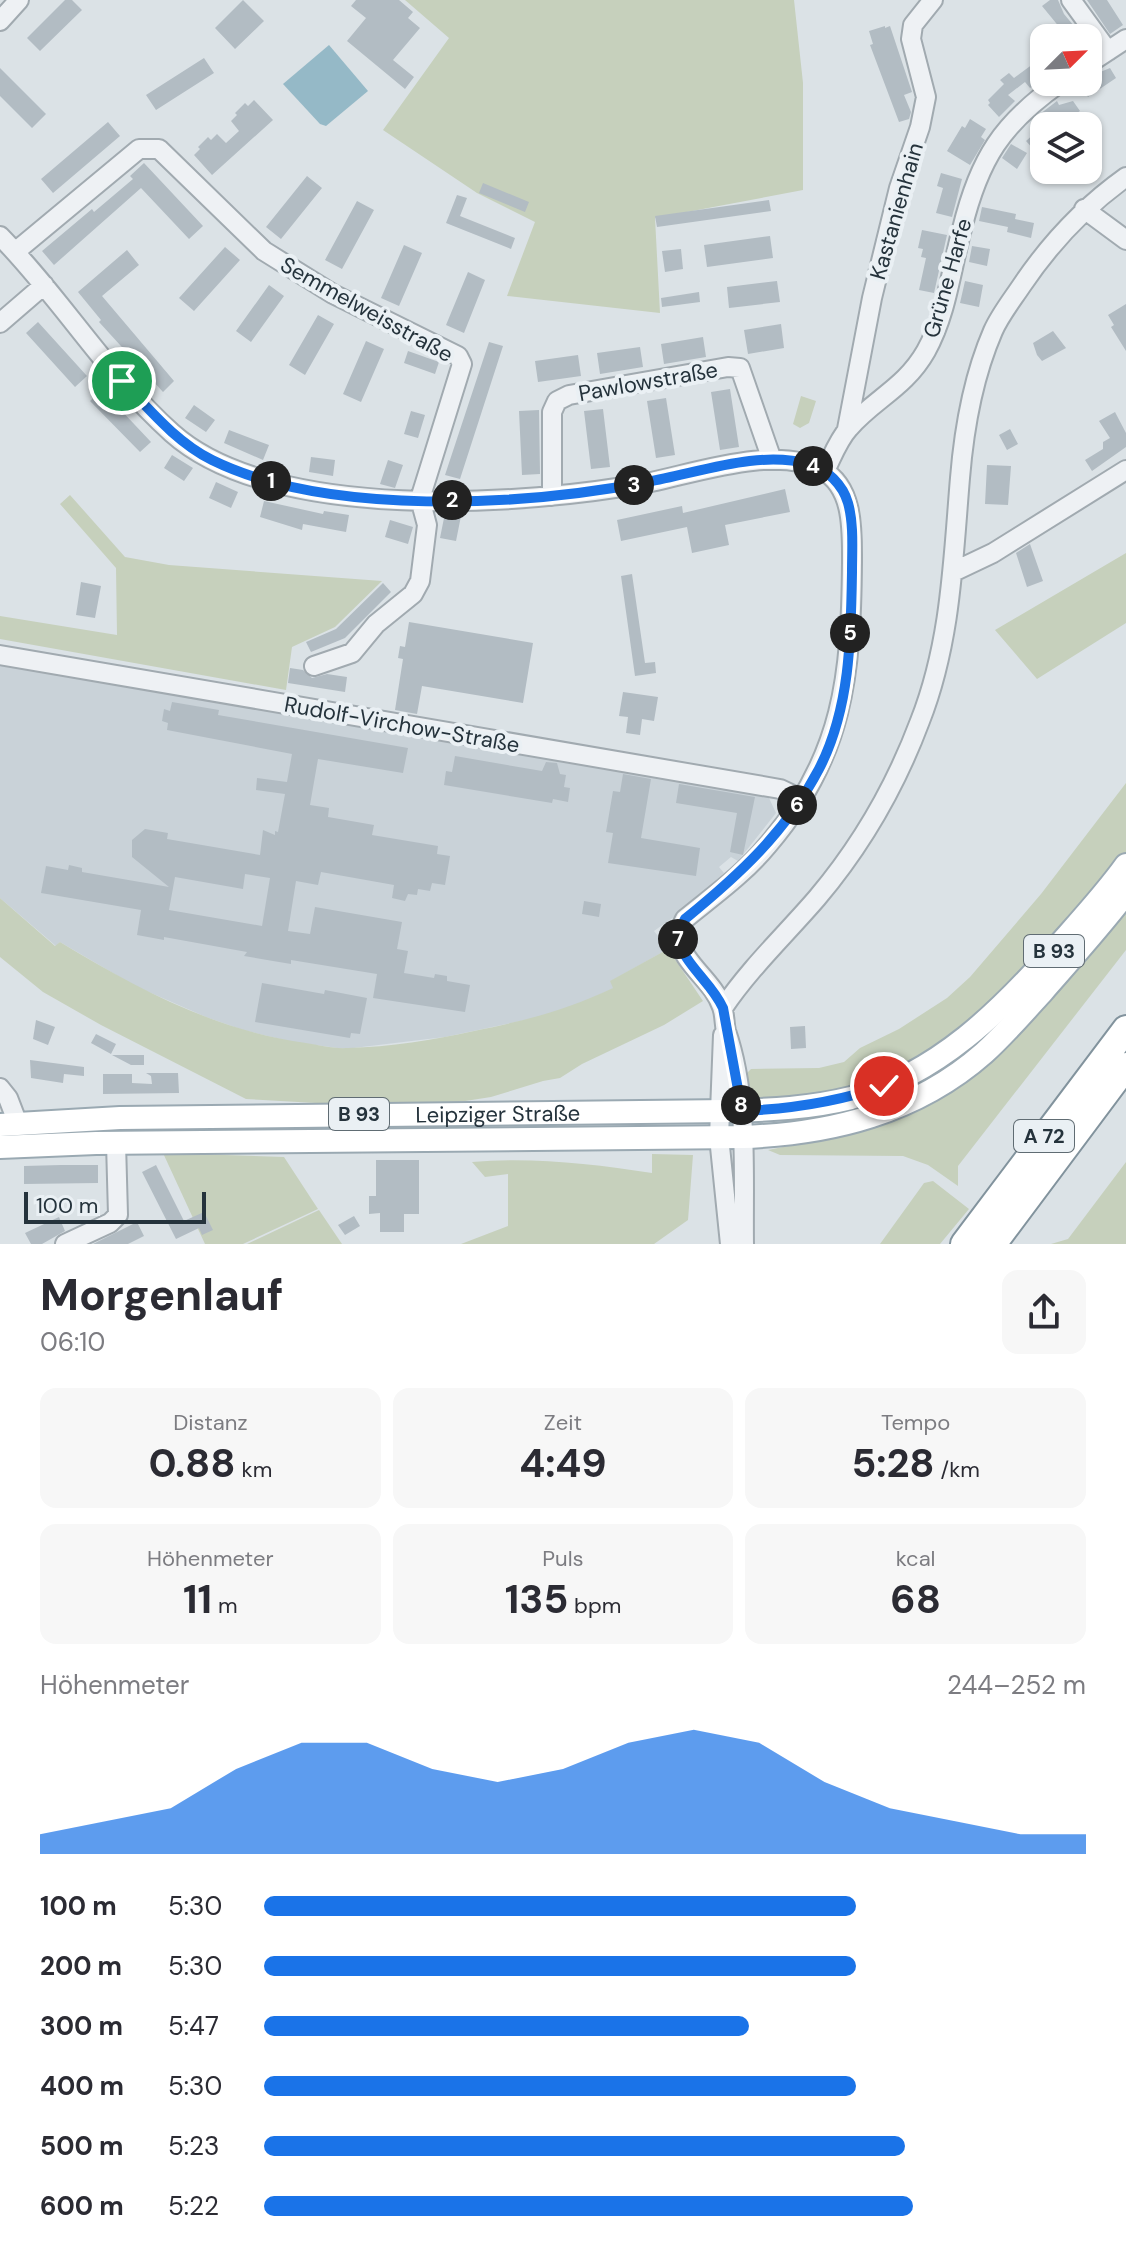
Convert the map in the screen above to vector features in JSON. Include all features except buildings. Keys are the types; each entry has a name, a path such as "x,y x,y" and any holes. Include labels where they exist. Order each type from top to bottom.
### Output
{"highway":[{"name":"A 72","path":"964,1244 1126,1029"},
{"name":"A 72","path":"993,1244 1126,1066"}],"main road":[{"name":"Leipziger Straße","path":"9,1125 150,1117 742,1111 806,1106 849,1098 884,1086 932,1063 951,1050 1009,1000 1081,921 1126,865"},
{"name":"Leipziger Straße","path":"0,1147 116,1143 742,1137 799,1134 852,1124 891,1111 941,1085 962,1070 1008,1029 1126,893"}],"street":[{"path":"0,21 19,0"},
{"name":"Kastanienhain","path":"847,429 872,298 899,188 920,127 926,97 911,39 913,25 933,0"},
{"path":"1071,0 1108,51"},
{"path":"1102,55 1126,39"},
{"name":"Grüne Harfe","path":"825,471 847,429 904,380 925,353 941,317 973,188 984,162 1011,122 1040,96"},
{"name":"Semmelweisstraße","path":"15,252 139,149 159,149 264,251 333,294 458,356 462,364 420,499"},
{"path":"723,1008 739,984 847,860 892,785 921,721 943,647 953,572 960,477 969,416 984,354 995,328 1036,264 1084,209 1126,177"},
{"path":"1084,209 1126,240"},
{"path":"0,236 122,381 173,434 211,460 255,477 311,492 366,498 492,500 608,489 743,462 772,460 808,464 825,471 838,484 848,501 852,549 850,651 835,730 818,770 767,847 685,919 677,935 680,947 693,968 717,996 730,1037 742,1111 744,1244"},
{"path":"0,323 44,285"},
{"name":"Pawlowstraße","path":"552,496 552,412 557,401 569,395 728,367 740,368 772,460"},
{"path":"953,572 993,553 1126,470"},
{"path":"314,666 352,653 376,624 413,594 420,581 427,525 420,499"},
{"name":"Rudolf-Virchow-Straße","path":"0,655 780,789 801,799"},
{"path":"726,1030 723,1033 719,1137 730,1244"},
{"path":"0,1088 8,1098 9,1125"},
{"path":"65,1244 110,1223 118,1215 116,1143"}],"shaded area":[{"path":"0,664 609,767 610,770 740,789 769,798 776,813 738,861 731,857 719,867 724,873 681,912 654,931 668,949 611,981 614,988 571,1008 445,1037 345,1049 293,1042 206,1017 135,986 60,942 56,946 0,898"}],"green space":[{"path":"405,0 794,0 803,83 803,190 655,218 660,313 507,296 535,222 477,193 383,130 449,38"},
{"path":"801,396 816,401 809,423 800,428 793,424"},
{"path":"70,495 125,557 169,565 382,581 335,627 292,647 286,690 0,639 0,616 117,635 116,568 60,504"},
{"path":"1126,553 1126,623 1037,679 995,630"},
{"path":"1126,783 1126,853 1106,880 976,1021 909,1064 834,1093 764,1100 753,1094 745,1075 751,1069 819,1068 844,1062 860,1048 899,1029 947,998 970,977 1041,894"},
{"path":"0,898 55,946 60,942 118,976 178,1005 240,1029 327,1047 412,1042 545,1014 613,988 610,981 668,949 703,1001 664,1025 582,1064 560,1078 491,1097 446,1104 246,1099 43,992 0,957"},
{"path":"1126,906 1126,950 958,1166 958,1186 928,1165 903,1156 780,1155 768,1150 833,1137 938,1097"},
{"path":"163,1153 284,1157 318,1209 243,1244 205,1244"},
{"path":"652,1154 693,1155 688,1220 654,1244 461,1244 508,1226 508,1174 485,1177 472,1162 562,1162 652,1173"},
{"path":"1126,1162 1126,1244 1051,1244 1068,1239"},
{"path":"933,1181 969,1209 940,1244 880,1244 924,1183"},
{"path":"319,1210 342,1244 247,1244"}],"water":[{"path":"329,45 368,91 326,126 320,124 283,84"}],"route":[{"path":"122,381 173,434 211,460 255,477 311,492 366,498 492,500 594,491 743,462 772,460 808,464 825,471 838,484 848,501 852,549 850,651 835,730 818,770 767,847 685,919 677,935 686,957 723,1008 742,1111 806,1106 849,1098 884,1086"}]}
